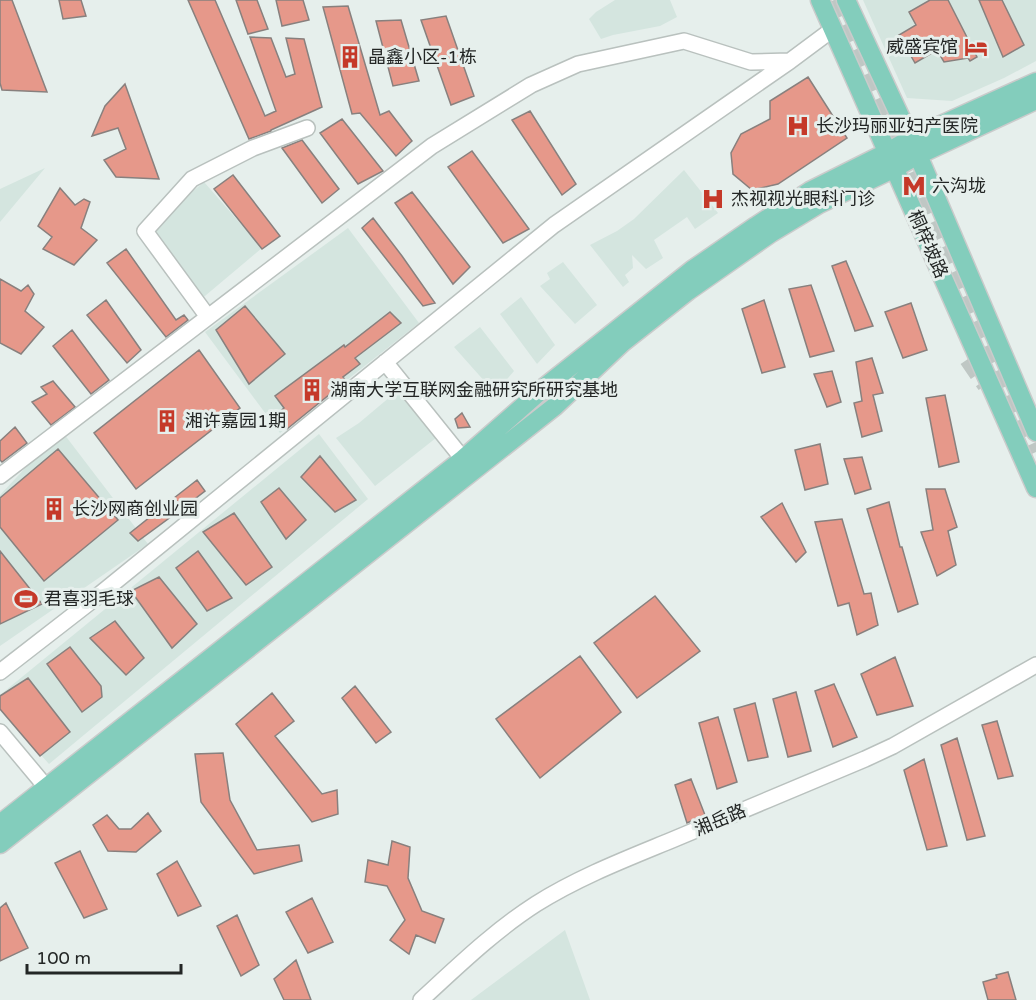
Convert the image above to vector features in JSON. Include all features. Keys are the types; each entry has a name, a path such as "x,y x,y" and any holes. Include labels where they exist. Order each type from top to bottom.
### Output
{"main road":[{"name":"桐梓坡路","path":"820,0 1036,488"},
{"name":"桐梓坡路","path":"846,0 914,147 1036,432"},
{"path":"0,844 545,414 622,343 687,291 771,233 891,160 1036,82"},
{"path":"914,147 1036,100"},
{"path":"891,160 930,276 968,359"},
{"path":"0,824 463,459 546,386 692,270 810,191 891,160"}],"street":[{"path":"0,672 94,599 554,225 833,29"},
{"path":"0,476 432,146 531,85 578,64 684,41 751,62 790,61"},
{"path":"208,317 146,231 192,179 253,148 307,128"},
{"path":"385,362 463,459"},
{"name":"湘岳路","path":"421,1000 464,960 513,920 566,887 609,866 893,746 1036,665"},
{"name":"湘岳路","path":"432,1000 482,954 528,918 555,902 624,869 854,772 1036,674"},
{"path":"0,732 46,787"}],"shaded area":[{"path":"615,0 670,0 677,17 660,26 601,39 589,19"},
{"path":"863,0 1036,0 1036,61 952,101 907,98"},
{"path":"45,168 0,222 0,189"},
{"path":"684,170 718,213 695,229 687,217 654,240 663,258 646,269 632,255 633,268 625,275 629,282 623,287 590,245 634,219"},
{"path":"204,182 262,248 199,301 145,231"},
{"path":"348,228 419,323 280,433 205,332"},
{"path":"563,262 597,305 575,324 540,286 550,279 547,273"},
{"path":"521,297 555,345 537,364 500,314"},
{"path":"480,327 514,371 495,393 454,347"},
{"path":"397,391 441,434 375,486 336,438 359,423"},
{"path":"61,430 148,544 0,646 0,495"},
{"path":"319,434 368,499 49,764 0,709 0,695"},
{"path":"565,930 590,1000 471,1000"}],"building":[{"path":"0,0 12,0 47,92 2,90 0,83"},
{"path":"59,0 81,0 86,16 63,19"},
{"path":"188,0 215,0 265,116 276,111 250,37 271,38 286,77 295,74 286,38 304,39 322,107 249,139"},
{"path":"236,0 257,0 268,29 248,34"},
{"path":"276,0 303,0 309,20 282,26"},
{"path":"930,0 948,0 977,57 970,61 968,58 944,62 937,50 915,63 899,35 916,25 909,12"},
{"path":"979,0 1002,0 1024,45 1003,57"},
{"name":"晶鑫小区-1栋","path":"348,6 380,115 389,111 412,141 396,156 360,113 352,114 323,7"},
{"path":"446,16 474,96 451,105 421,20"},
{"path":"401,20 419,81 393,86 376,21"},
{"name":"长沙玛丽亚妇产医院","path":"808,77 847,138 778,184 752,190 733,174 731,153 741,134 770,119 770,101"},
{"path":"125,84 159,179 116,177 104,160 126,149 118,128 92,136 105,106"},
{"path":"530,111 576,184 562,195 512,120"},
{"path":"342,119 383,171 358,184 320,133"},
{"path":"302,140 339,189 322,203 282,148"},
{"path":"472,151 529,229 503,243 448,167"},
{"path":"233,175 280,236 262,249 214,189"},
{"path":"60,188 75,205 84,199 90,202 81,228 97,240 74,265 43,249 52,237 38,226"},
{"path":"412,192 470,267 453,284 395,203"},
{"path":"373,218 435,303 423,306 362,228"},
{"path":"126,249 176,320 184,315 188,320 166,337 107,263"},
{"path":"846,261 873,326 855,331 832,266"},
{"path":"0,279 21,291 28,285 34,294 25,311 44,327 21,354 0,343"},
{"path":"811,285 834,351 810,357 789,289"},
{"path":"106,300 141,350 127,363 87,315"},
{"path":"764,300 785,367 762,373 742,309"},
{"path":"911,303 927,350 903,358 885,312"},
{"path":"245,306 285,354 249,384 216,330"},
{"name":"湖南大学互联网金融研究所研究基地","path":"390,312 401,323 355,358 360,364 343,377 346,381 287,429 277,414 284,408 275,396"},
{"path":"72,330 109,380 91,394 53,346"},
{"name":"湘许嘉园1期","path":"199,350 240,408 136,489 94,433"},
{"path":"872,358 883,393 873,395 882,431 862,437 854,403 862,401 856,362"},
{"path":"832,371 841,402 827,407 814,374"},
{"path":"53,381 75,407 51,425 32,402 47,394 41,387"},
{"path":"945,395 959,462 939,467 926,398"},
{"path":"462,413 470,427 458,428 455,419"},
{"path":"15,427 27,443 2,462 0,460 0,441"},
{"path":"820,444 828,484 805,490 795,450"},
{"name":"长沙网商创业园","path":"58,449 118,520 44,581 0,527 0,498"},
{"path":"320,456 356,500 335,512 301,477"},
{"path":"862,457 871,489 855,494 844,459"},
{"path":"197,480 205,491 183,508 174,498"},
{"path":"279,488 306,520 286,539 261,502"},
{"path":"926,489 945,489 957,527 948,531 956,565 937,576 921,532 933,530"},
{"path":"889,502 918,604 898,612 867,509"},
{"path":"782,503 806,552 796,562 761,517"},
{"path":"165,505 172,516 138,541 130,533"},
{"path":"234,513 272,567 246,585 203,532"},
{"path":"842,519 864,594 871,593 878,625 857,635 849,603 838,606 815,522"},
{"path":"0,551 42,604 0,624"},
{"path":"198,551 232,598 207,611 176,568"},
{"path":"159,577 197,624 172,648 131,591"},
{"path":"655,596 700,651 637,698 594,643"},
{"path":"115,621 144,658 126,675 90,638"},
{"path":"70,647 101,686 102,697 82,712 47,664"},
{"path":"580,656 621,712 540,778 496,719"},
{"path":"895,657 913,706 877,715 861,674"},
{"path":"28,678 70,732 40,756 0,709 0,696"},
{"path":"834,684 857,737 833,747 815,691"},
{"path":"355,686 391,732 376,743 342,698"},
{"path":"796,692 811,751 788,757 773,699"},
{"path":"272,693 294,721 275,736 322,794 337,790 338,814 312,822 236,724"},
{"path":"755,703 768,757 748,761 734,709"},
{"path":"718,717 737,782 717,789 699,723"},
{"path":"997,721 1013,776 998,779 982,725"},
{"path":"957,738 985,836 967,840 941,745"},
{"path":"223,753 230,800 257,850 299,845 302,861 254,874 201,802 195,754"},
{"path":"924,759 947,846 927,850 904,770"},
{"path":"691,779 705,815 687,823 675,785"},
{"path":"148,813 161,831 136,852 108,851 93,825 107,815 119,829 131,829"},
{"path":"392,841 410,847 408,878 422,911 444,919 435,943 416,935 409,954 390,940 405,920 387,886 365,882 368,860 388,865"},
{"path":"80,851 107,909 84,918 55,863"},
{"path":"177,861 201,906 178,916 157,874"},
{"path":"312,898 333,942 308,953 286,912"},
{"path":"6,903 28,948 0,961 0,908"},
{"path":"237,915 259,965 241,976 217,926"},
{"path":"296,960 311,1000 284,1000 274,979"},
{"path":"1008,972 1016,1000 988,1000 983,982"}],"tunnel":[{"path":"834,0 975,320 1036,452"},
{"path":"968,359 986,385"}],"place":[{"name":"威盛宾馆","path":"976,47"},
{"name":"晶鑫小区-1栋","path":"350,57"},
{"name":"长沙玛丽亚妇产医院","path":"798,126"},
{"name":"六沟垅","path":"914,186"},
{"name":"杰视视光眼科门诊","path":"713,199"},
{"name":"湖南大学互联网金融研究所研究基地","path":"312,390"},
{"name":"湘许嘉园1期","path":"167,421"},
{"name":"长沙网商创业园","path":"54,509"},
{"name":"君喜羽毛球","path":"26,599"}]}
